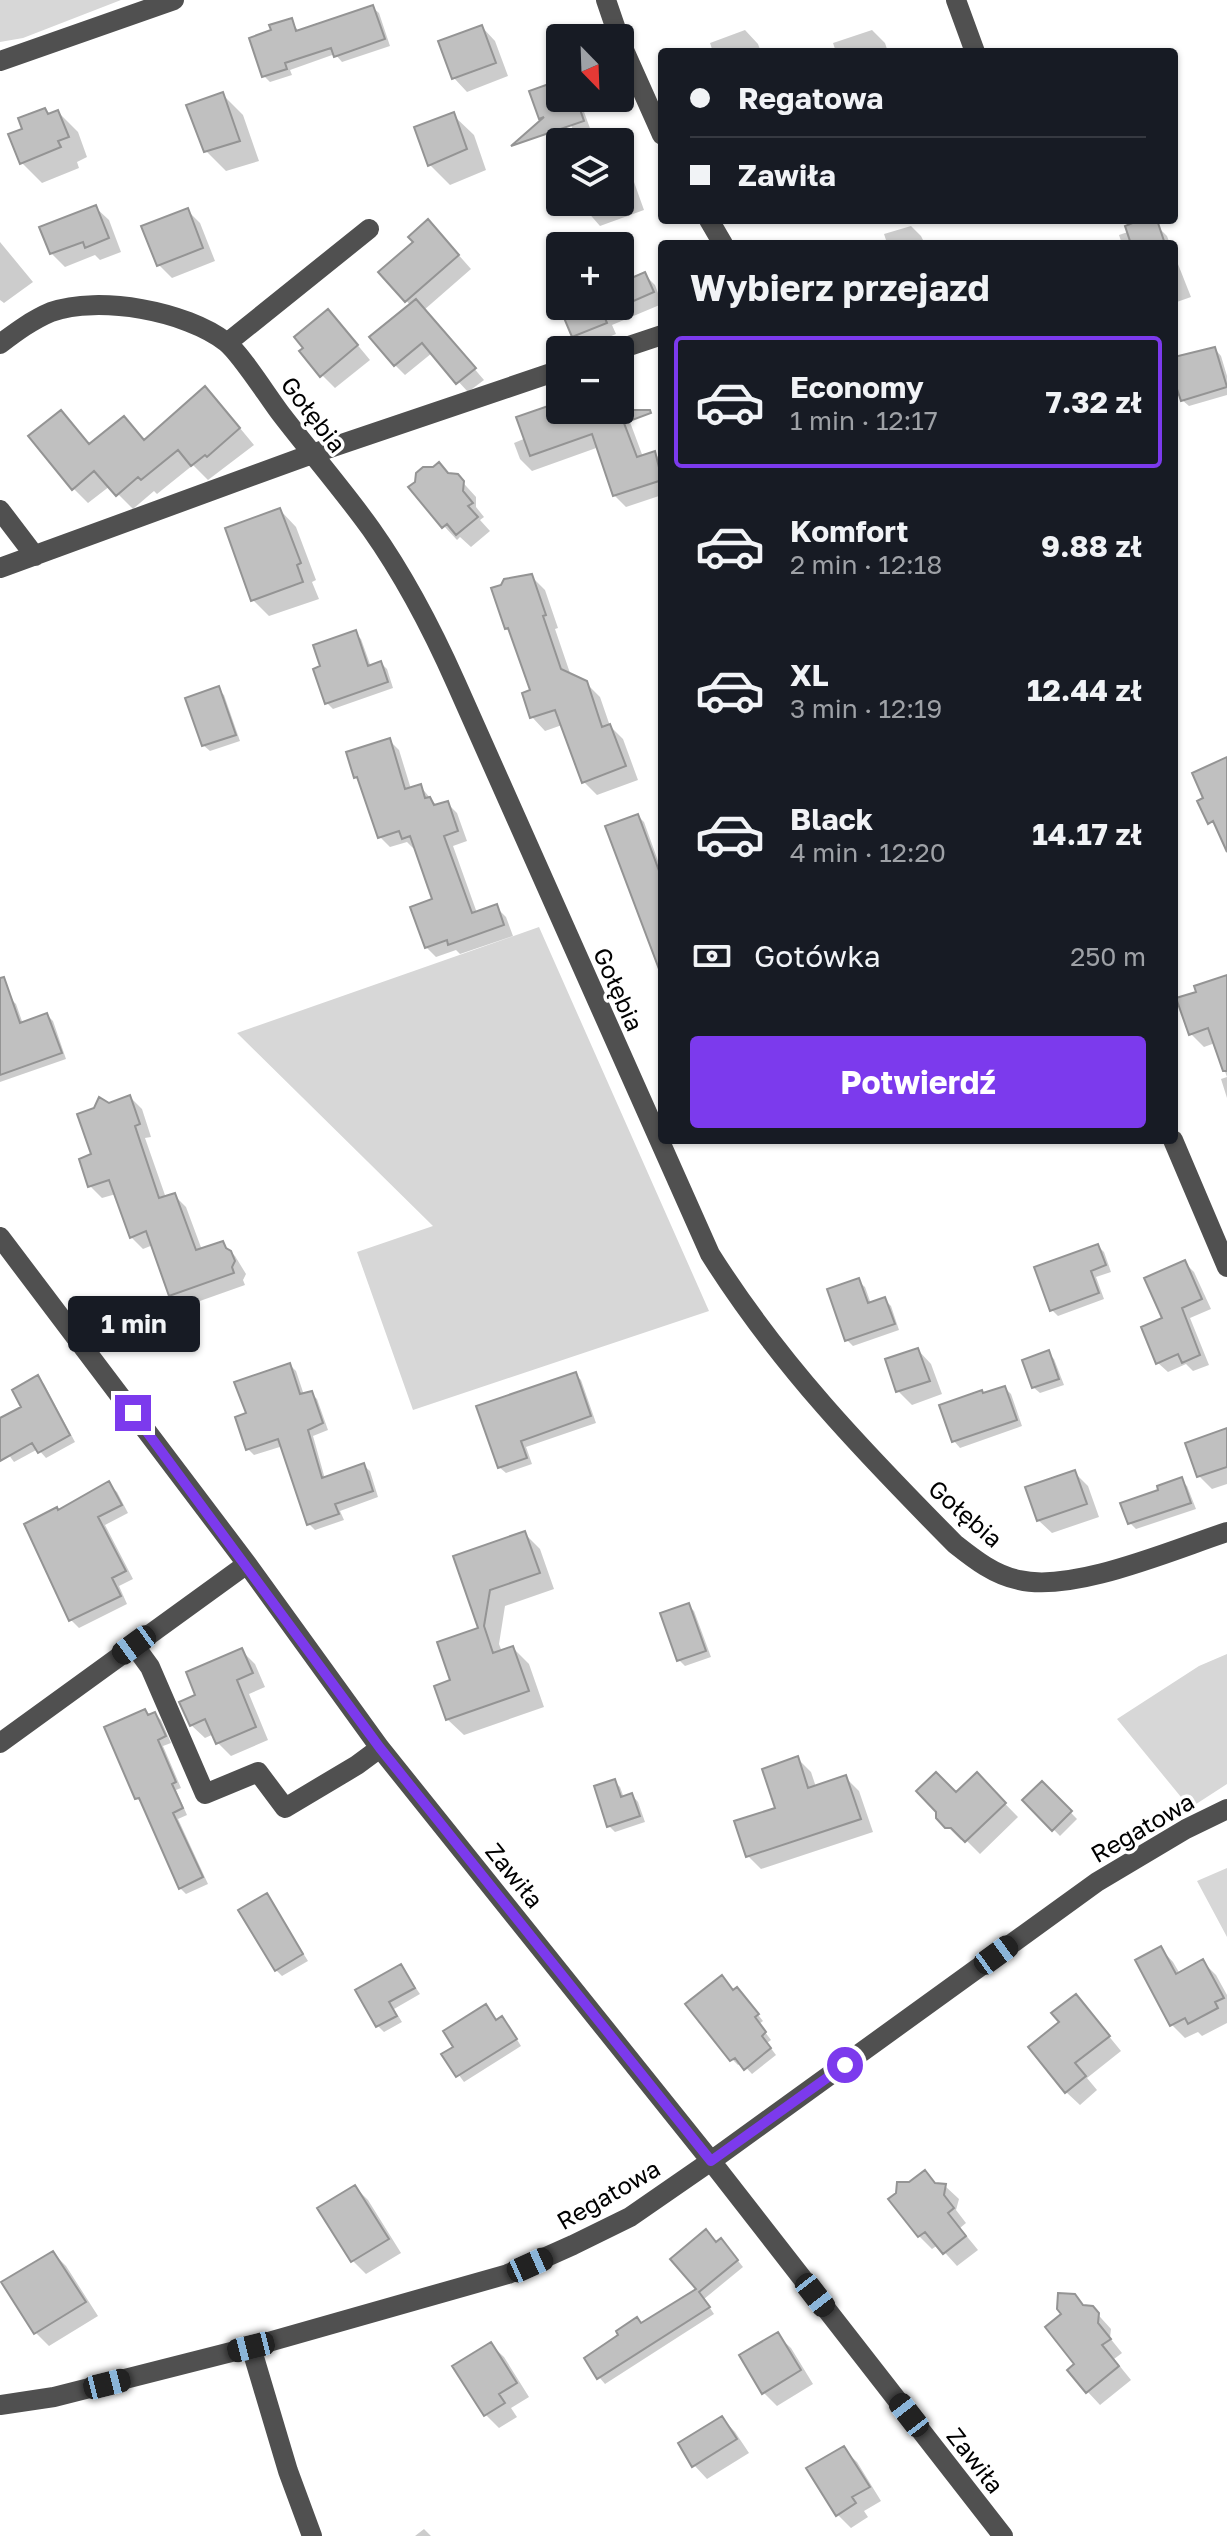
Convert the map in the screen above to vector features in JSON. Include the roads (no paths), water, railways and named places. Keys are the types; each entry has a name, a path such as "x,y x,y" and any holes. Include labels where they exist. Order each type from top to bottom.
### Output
{"street":[{"path":"0,61 174,0"},
{"path":"606,0 614,24"},
{"path":"956,0 974,48"},
{"path":"634,76 658,127"},
{"path":"227,343 369,229"},
{"name":"Gołębia","path":"0,344 27,324 52,312 77,306 102,305 126,306 186,322 227,343 371,529 413,594 439,644 658,1137"},
{"path":"634,344 658,336"},
{"path":"0,568 312,454 546,375"},
{"path":"0,510 35,556"},
{"name":"Gołębia","path":"661,1144 710,1254 734,1293 833,1419 955,1544 977,1561 1017,1580 1045,1584 1081,1579 1227,1532"},
{"path":"1175,1144 1227,1267"},
{"name":"Zawiła","path":"0,1237 247,1564 380,1748 711,2161 1003,2536"},
{"path":"0,1743 247,1564"},
{"path":"134,1645 150,1667 205,1794 258,1772 285,1808 380,1748"},
{"name":"Regatowa","path":"0,2405 54,2397 251,2347 508,2274 630,2217 1097,1882 1186,1829 1227,1809"},
{"path":"251,2347 288,2471 312,2536"}]}
